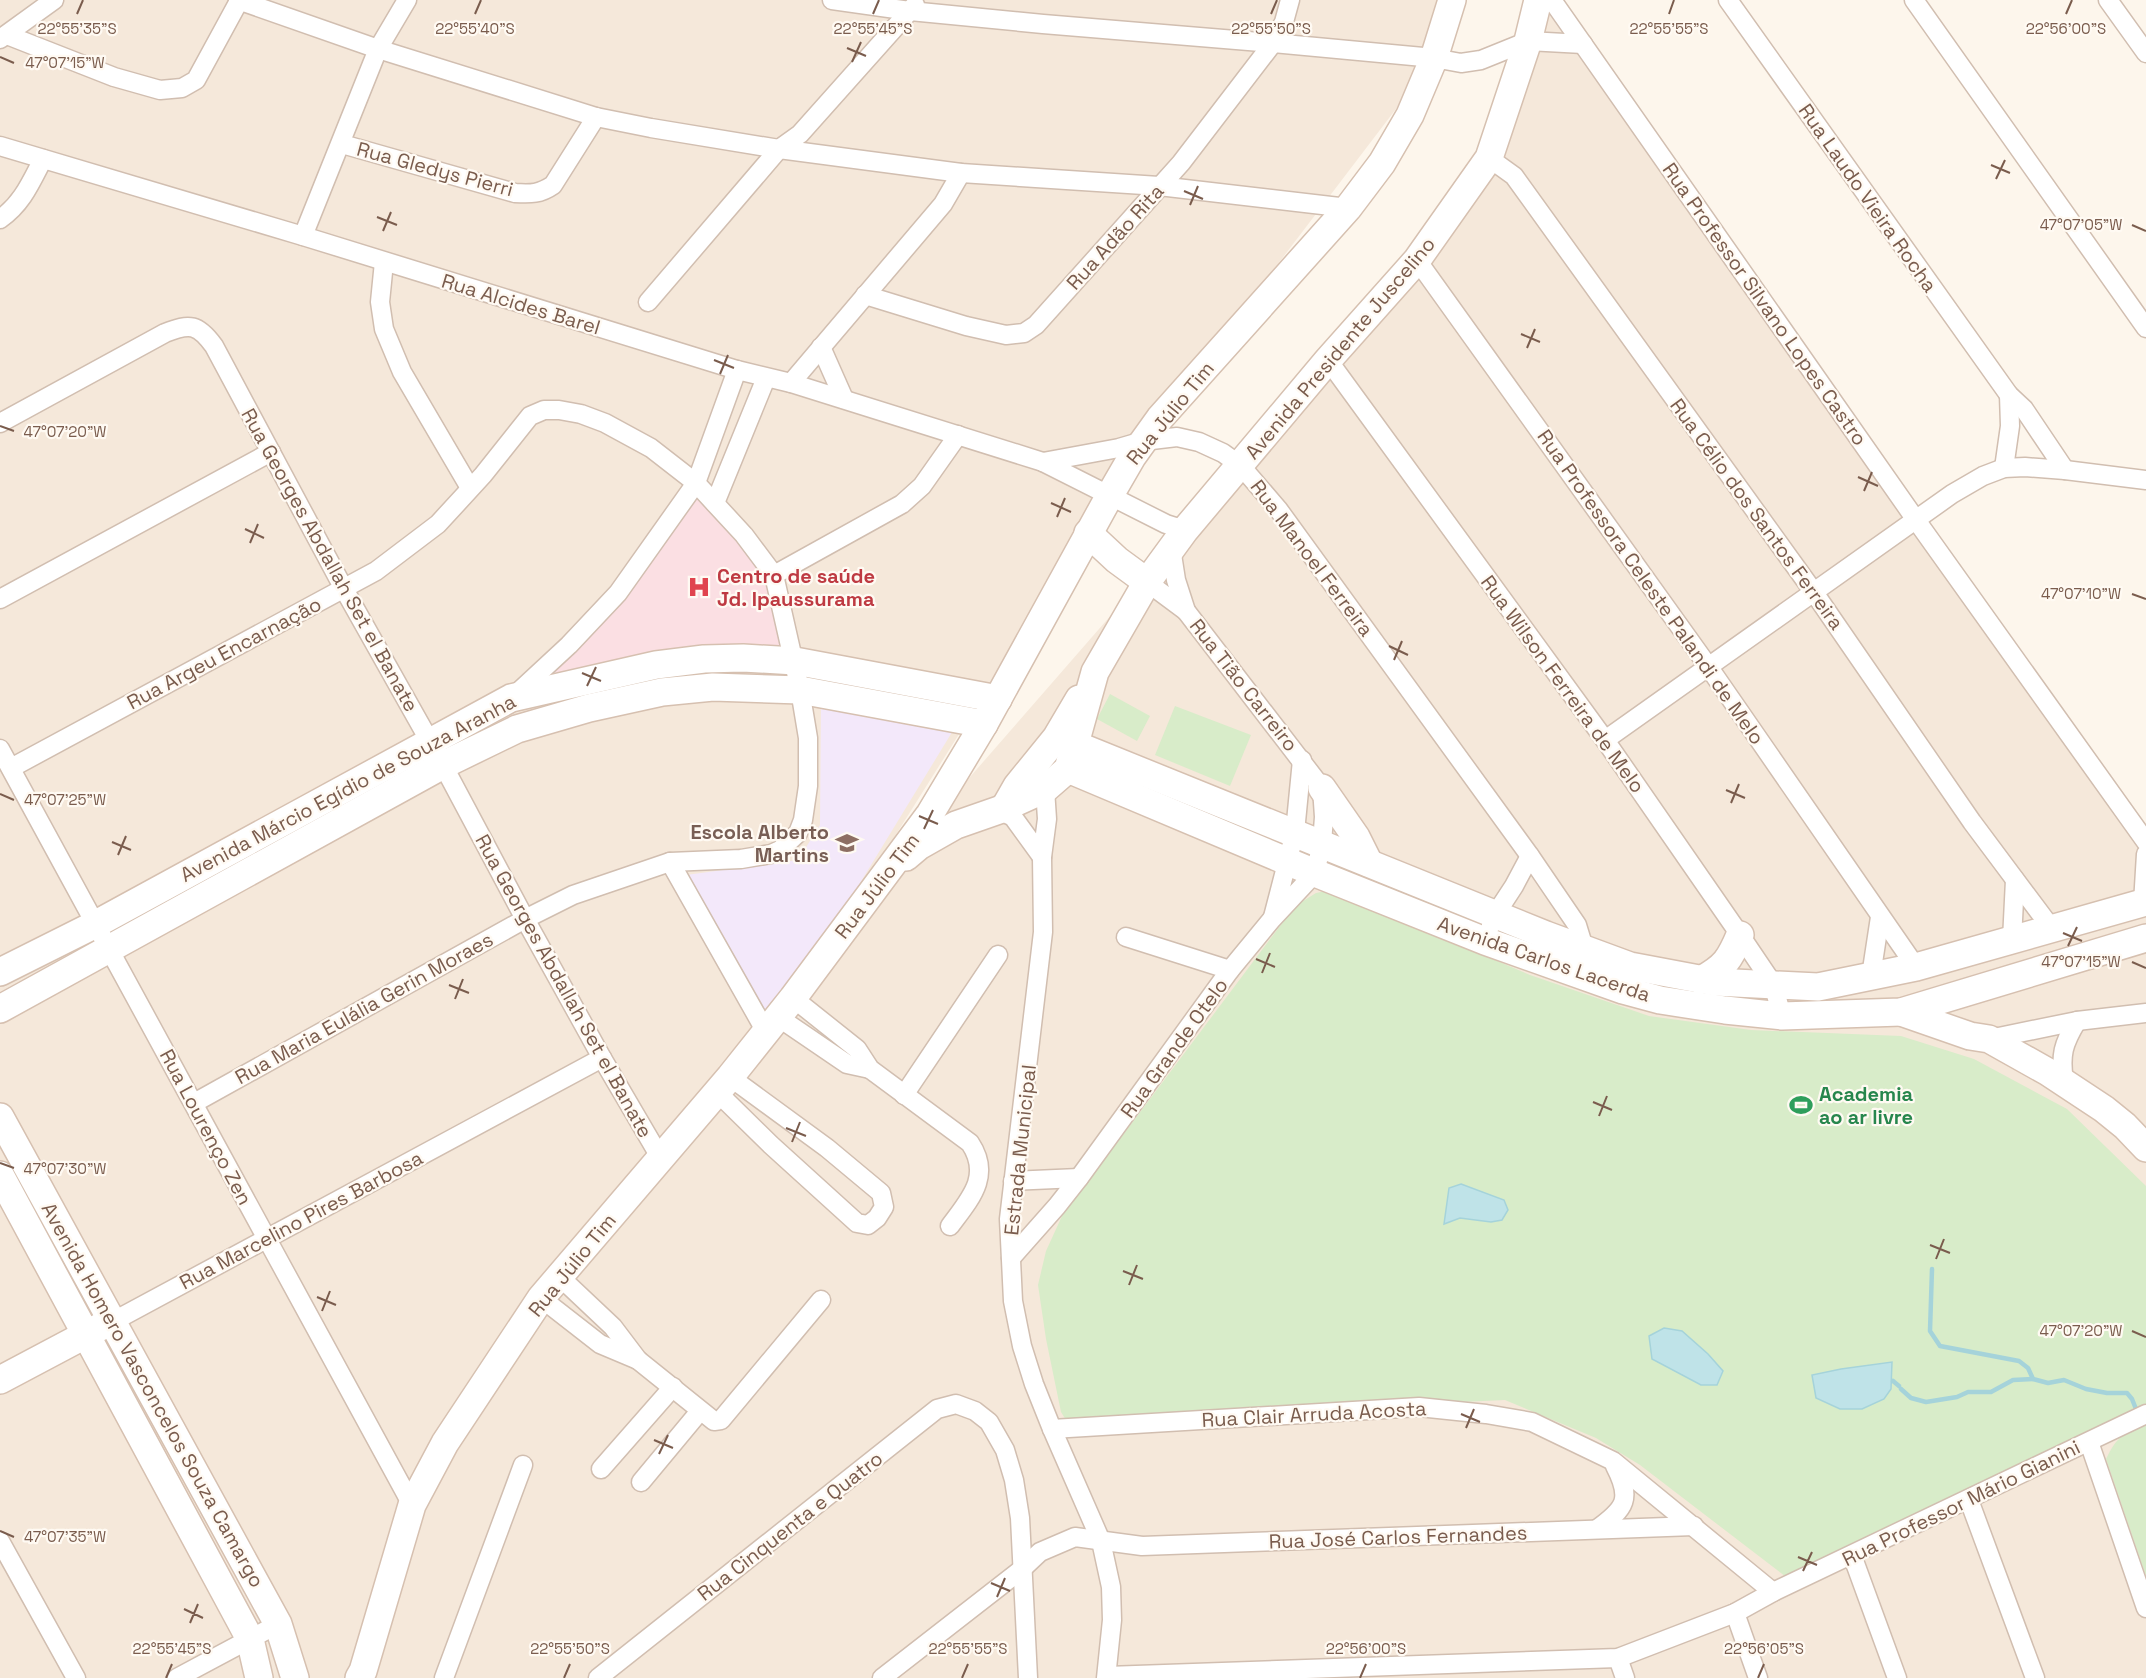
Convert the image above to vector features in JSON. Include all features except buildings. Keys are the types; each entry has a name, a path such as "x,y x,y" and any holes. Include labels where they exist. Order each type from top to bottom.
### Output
{"main road":[{"name":"Rua Júlio Tim","path":"367,1676 412,1505 445,1443 541,1298 779,1016 930,814 980,731 1088,533 1143,441 1160,418 1348,208 1382,163 1410,115 1434,58 1452,0"},
{"name":"Avenida Presidente Juscelino","path":"1002,808 1056,738 1147,582 1178,539 1328,360 1418,260 1490,158 1528,42 1538,0"},
{"path":"1088,533 1117,560 1147,582"},
{"name":"Avenida Márcio Egídio de Souza Aranha","path":"0,972 96,924 511,698 656,664 743,658 795,661 998,699"},
{"name":"Avenida Presidente Juscelino","path":"1072,757 1095,672"},
{"name":"Avenida Márcio Egídio de Souza Aranha","path":"0,1009 443,765 518,729 590,708 662,692 712,687 800,690 980,731"},
{"path":"980,731 957,785 960,796 966,804 974,807 1002,808"},
{"path":"889,870 919,846 956,825 1045,789 1072,757"},
{"name":"Avenida Carlos Lacerda","path":"1072,757 1295,832 1495,915 1630,966 1701,980 1818,987 1916,967 2145,903"},
{"name":"Avenida Carlos Lacerda","path":"1072,757 1315,873 1485,941 1575,974 1660,1000 1782,1016 1901,1012 2146,938"},
{"path":"1322,788 1356,837 1370,863"},
{"path":"1701,980 1722,968 1732,954 1740,935"},
{"path":"1901,1012 1970,1036 1989,1039 2064,1082 2104,1109 2144,1143"},
{"name":"Avenida Homero Vasconcelos Souza Camargo","path":"0,1117 278,1624 295,1678"},
{"name":"Avenida Homero Vasconcelos Souza Camargo","path":"0,1175 250,1639 259,1678"},
{"name":"Rua Marcelino Pires Barbosa","path":"0,1380 84,1334 112,1322"}],"street":[{"path":"4,37 54,0"},
{"path":"4,37 114,77 160,90 182,88 195,80 239,0 378,49 596,117 651,128 779,149 961,173 1159,186 1348,208"},
{"path":"303,236 342,144 378,49 407,0"},
{"path":"832,0 915,5 1075,28 1273,43 1434,58 1461,63 1472,62 1528,42 1583,44"},
{"name":"Rua Adão Rita","path":"865,295 966,326 1006,335 1024,333 1036,325 1181,164 1273,43 1284,22 1290,0"},
{"name":"Rua Professor Silvano Lopes Castro","path":"1552,0 1916,520 2146,842"},
{"name":"Rua Laudo Vieira Rocha","path":"1728,0 2009,395 2024,409 2065,470"},
{"path":"1914,0 2146,328"},
{"path":"2108,0 2146,53"},
{"path":"648,302 779,149 800,134 915,5"},
{"name":"Rua Gledys Pierri","path":"342,144 515,193 532,194 544,192 553,185 596,117"},
{"name":"Rua Alcides Barel","path":"0,146 303,236 737,370 844,399 1043,462 1166,524 1178,539"},
{"name":"Rua Célio dos Santos Ferreira","path":"1490,158 1514,176 1813,591 1972,822 2052,929"},
{"path":"0,219 12,211 25,194 43,159"},
{"path":"791,383 943,204 961,173"},
{"name":"Rua Professora Celeste Palandi de Melo","path":"1418,260 1708,666 1916,967"},
{"path":"384,262 380,302 384,329 402,372 470,488"},
{"name":"Rua Georges Abdallah Set el Banate","path":"0,423 165,333 180,327 194,326 205,334 214,346 344,589 443,765 602,1059 660,1158"},
{"path":"821,347 844,399"},
{"name":"Rua Wilson Ferreira de Melo","path":"1328,360 1605,740 1740,935 1773,984 1782,1016"},
{"path":"511,698 569,645 618,593 696,483 737,370"},
{"path":"715,503 766,378"},
{"path":"2004,468 2010,426 2009,395"},
{"name":"Rua Argeu Encarnação","path":"11,768 376,571 438,524 530,416 544,410 581,414 614,428 651,448 696,483"},
{"path":"696,483 744,535 774,575 902,504 922,486 958,435"},
{"name":"Rua Alcides Barel","path":"1043,462 1119,448 1143,441 1177,437 1199,442 1223,453 1241,466"},
{"path":"0,599 271,452"},
{"name":"Rua Manoel Ferreira","path":"1241,466 1278,509 1530,856 1577,925 1584,948"},
{"path":"1605,740 1813,591 1952,494 1983,476 2004,468 2025,467 2146,480"},
{"name":"Rua Tião Carreiro","path":"1178,539 1176,580 1186,611"},
{"name":"Rua Maria Eulália Gerin Moraes","path":"194,1103 525,919 573,895 670,862 741,859 771,854 780,850 798,832 803,820 808,786 808,738 795,661 774,575"},
{"name":"Rua Tião Carreiro","path":"1147,582 1186,611 1322,788"},
{"name":"Rua Lourenço Zen","path":"0,749 412,1505"},
{"name":"Rua Tião Carreiro","path":"1288,861 1295,832 1302,760"},
{"path":"1315,873 1322,843 1324,817 1322,788"},
{"name":"Estrada Municipal","path":"1045,789 1047,819 1042,857 1043,932 1009,1219 1013,1301 1022,1346 1052,1429 1101,1542 1111,1587 1112,1620 1107,1677"},
{"path":"1002,808 1013,818 1042,857"},
{"path":"2145,903 2146,854"},
{"path":"1485,941 1495,915 1530,856"},
{"name":"Rua Grande Otelo","path":"1272,919 1288,861"},
{"path":"670,862 779,1016 857,1049 870,1069 970,1143 977,1155 979,1178 975,1192 950,1226"},
{"name":"Rua Grande Otelo","path":"1011,1258 1079,1178 1230,970 1272,919 1315,873"},
{"path":"2012,940 2015,880"},
{"path":"1871,976 1880,916"},
{"path":"1126,937 1230,970"},
{"path":"1575,974 1584,948"},
{"path":"904,1095 998,955"},
{"path":"1989,1039 2077,1021 2146,1013"},
{"path":"2064,1082 2061,1063 2063,1052 2066,1039 2077,1021"},
{"name":"Rua Marcelino Pires Barbosa","path":"112,1322 602,1059"},
{"path":"723,1084 827,1148 881,1193 884,1208 877,1218 868,1225 857,1223 771,1145 723,1084"},
{"path":"1013,1181 1079,1178"},
{"path":"560,1277 612,1327 638,1360 714,1421 721,1420 821,1300"},
{"path":"541,1298 600,1344 638,1360"},
{"path":"601,1468 673,1387"},
{"name":"Rua Cinquenta e Quatro","path":"598,1678 937,1409 956,1404 975,1411 989,1422 1005,1450 1014,1480 1020,1518 1022,1569"},
{"name":"Rua Clair Arruda Acosta","path":"1052,1429 1419,1407 1486,1414 1532,1422 1613,1461 1773,1592"},
{"path":"641,1482 700,1411"},
{"name":"Rua Professor Mário Gianini","path":"1107,1677 1492,1670 1618,1658 1735,1613 1773,1592 2146,1414"},
{"path":"2089,1442 2146,1608"},
{"path":"1597,1529 1617,1514 1624,1501 1625,1486 1613,1461"},
{"path":"444,1678 523,1465"},
{"path":"1969,1500 2035,1678"},
{"name":"Rua José Carlos Fernandes","path":"882,1678 1022,1569 1040,1552 1075,1537 1142,1546 1694,1526"},
{"path":"0,1541 76,1678"},
{"path":"1852,1555 1897,1678"},
{"path":"1022,1569 1028,1678"},
{"path":"1735,1613 1758,1678"},
{"path":"177,1678 278,1624"},
{"path":"1618,1658 1625,1678"}],"shaded area":[{"path":"0,0 1462,0 1434,59 1143,441 826,946 889,870 1241,466 1489,158 1552,0 2146,824 2146,1678 0,1678"},
{"name":"Centro de saúde Jd. Ipaussurama","path":"697,487 768,574 790,656 520,693 617,600"},
{"name":"Escola Alberto Martins","path":"821,703 957,724 857,888 790,985 762,1016 686,875 798,860 820,825"}],"green space":[{"path":"1110,694 1150,716 1137,741 1097,719"},
{"path":"1175,706 1251,735 1230,786 1155,755"},
{"path":"1331,890 1530,975 1649,1016 1751,1030 1901,1036 1974,1059 2067,1109 2146,1186 2146,1407 1790,1580 1640,1465 1596,1438 1505,1400 1066,1420 1061,1412 1038,1285 1046,1251 1062,1216 1295,906 1316,893"},
{"path":"2146,1424 2146,1576 2106,1459 2122,1436"}],"water":[{"path":"1461,1184 1504,1200 1508,1210 1502,1220 1491,1222 1460,1218 1444,1224 1449,1188"},
{"path":"1664,1328 1682,1331 1708,1354 1723,1371 1717,1385 1701,1385 1652,1359 1649,1336"},
{"path":"1892,1362 1891,1389 1884,1399 1862,1409 1840,1409 1816,1398 1812,1375"}],"waterway":[{"path":"1932,1269 1930,1331 1940,1346 2019,1361 2028,1368 2033,1379 2048,1383 2064,1380 2086,1389 2107,1393 2127,1393 2136,1409"},
{"path":"1901,1389 1911,1398 1926,1402 1957,1397 1968,1392 1991,1392 2013,1380 2033,1379"},
{"path":"1893,1381 1899,1386"}],"place":[{"name":"Centro de saúde Jd. Ipaussurama","path":"699,587"},
{"name":"Escola Alberto Martins","path":"847,843"},
{"name":"Academia ao ar livre","path":"1801,1105"}]}
